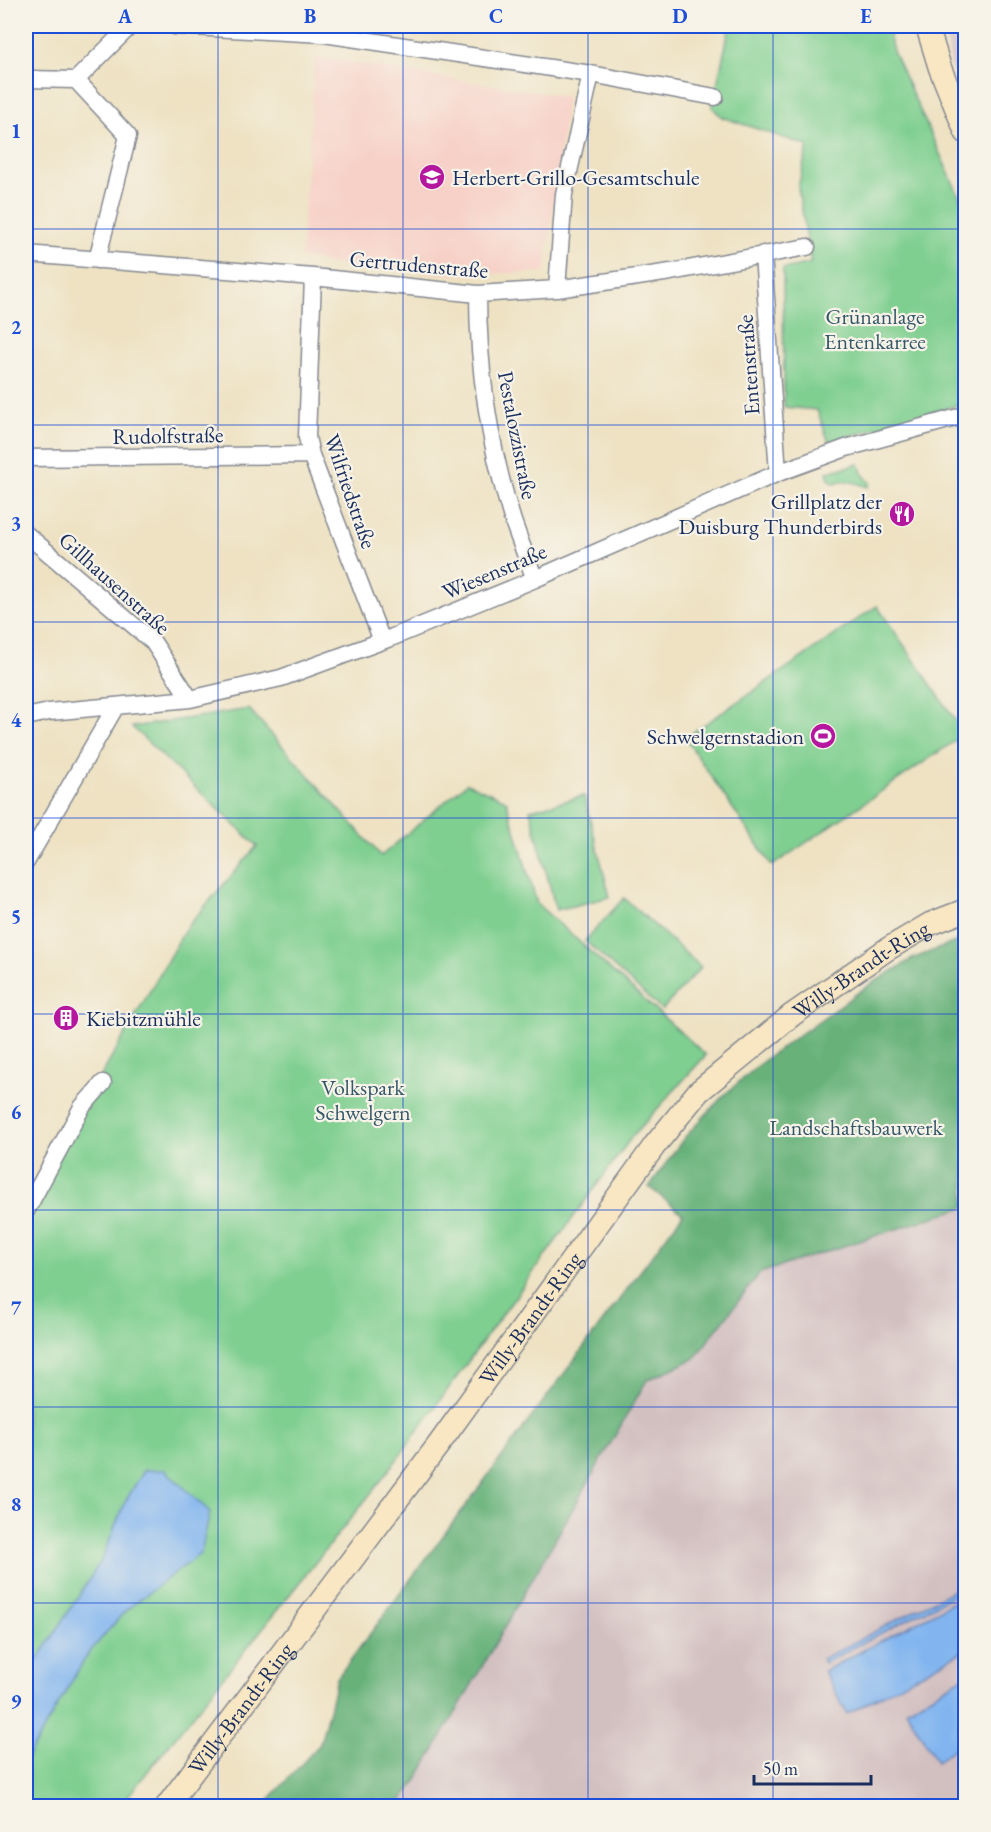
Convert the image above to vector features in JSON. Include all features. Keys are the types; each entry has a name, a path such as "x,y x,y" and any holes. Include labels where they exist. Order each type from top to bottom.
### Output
{"main road":[{"path":"927,26 940,68 966,132"},
{"name":"Willy-Brandt-Ring","path":"167,1806 439,1444 648,1155 698,1092 792,1015 886,950 930,924 966,910"}],"street":[{"path":"76,80 130,26"},
{"path":"174,26 324,30 591,74 715,98"},
{"path":"557,289 564,194 591,74"},
{"path":"26,79 76,80 128,136 97,260"},
{"name":"Gertrudenstraße","path":"26,254 313,277 478,294 557,289 671,272 807,247"},
{"name":"Entenstraße","path":"763,254 778,473"},
{"name":"Wilfriedstraße","path":"313,277 307,437 311,455 382,641"},
{"name":"Pestalozzistraße","path":"478,294 478,337 492,438 512,518 535,579"},
{"name":"Wiesenstraße","path":"26,717 49,712 190,699 281,678 382,641 535,579 778,473 846,448 966,415"},
{"name":"Rudolfstraße","path":"26,458 311,455"},
{"name":"Gillhausenstraße","path":"26,534 153,642 190,699"},
{"path":"26,862 116,706"},
{"path":"26,1209 82,1107 103,1083"}],"shaded area":[{"path":"944,26 965,26 965,100 951,67"},
{"name":"Herbert-Grillo-Gesamtschule","path":"315,57 567,97 545,272 456,275 339,265 301,257"},
{"path":"965,1207 965,1806 397,1806 415,1783 647,1380 694,1359 760,1273"}],"green space":[{"name":"Grünanlage Entenkarree","path":"730,26 887,26 893,51 965,209 965,403 829,442 817,410 784,407 783,269 811,263 798,187 808,146 722,117 712,107"},
{"path":"859,464 862,473 870,483 868,487 847,481 834,483 829,479 827,472"},
{"path":"877,606 965,734 772,866 685,738"},
{"name":"Volkspark Schwelgern","path":"249,709 381,856 467,783 506,800 537,904 706,1055 631,1138 384,1477 120,1806 26,1806 26,1207 186,928 257,846 132,727"},
{"path":"584,796 610,897 556,910 530,810"},
{"path":"624,898 701,967 662,1010 585,941"},
{"name":"Landschaftsbauwerk","path":"965,938 965,1207 760,1273 694,1359 647,1380 415,1783 397,1806 263,1806 320,1744 337,1678 683,1214 649,1187 684,1138 724,1095 767,1058 866,987 912,959"}],"water":[{"path":"144,1470 165,1470 210,1512 201,1553 126,1610 87,1655 26,1760 26,1672 37,1661 101,1561 125,1502"},
{"path":"954,1590 956,1594 824,1663 822,1659"},
{"path":"958,1600 965,1613 965,1650 847,1714 824,1671"},
{"path":"965,1676 965,1739 937,1762 906,1710"}],"place":[{"name":"Herbert-Grillo-Gesamtschule","path":"432,177"},
{"name":"Grillplatz der Duisburg Thunderbirds","path":"902,514"},
{"name":"Schwelgernstadion","path":"823,736"},
{"name":"Kiebitzmühle","path":"66,1018"}]}
